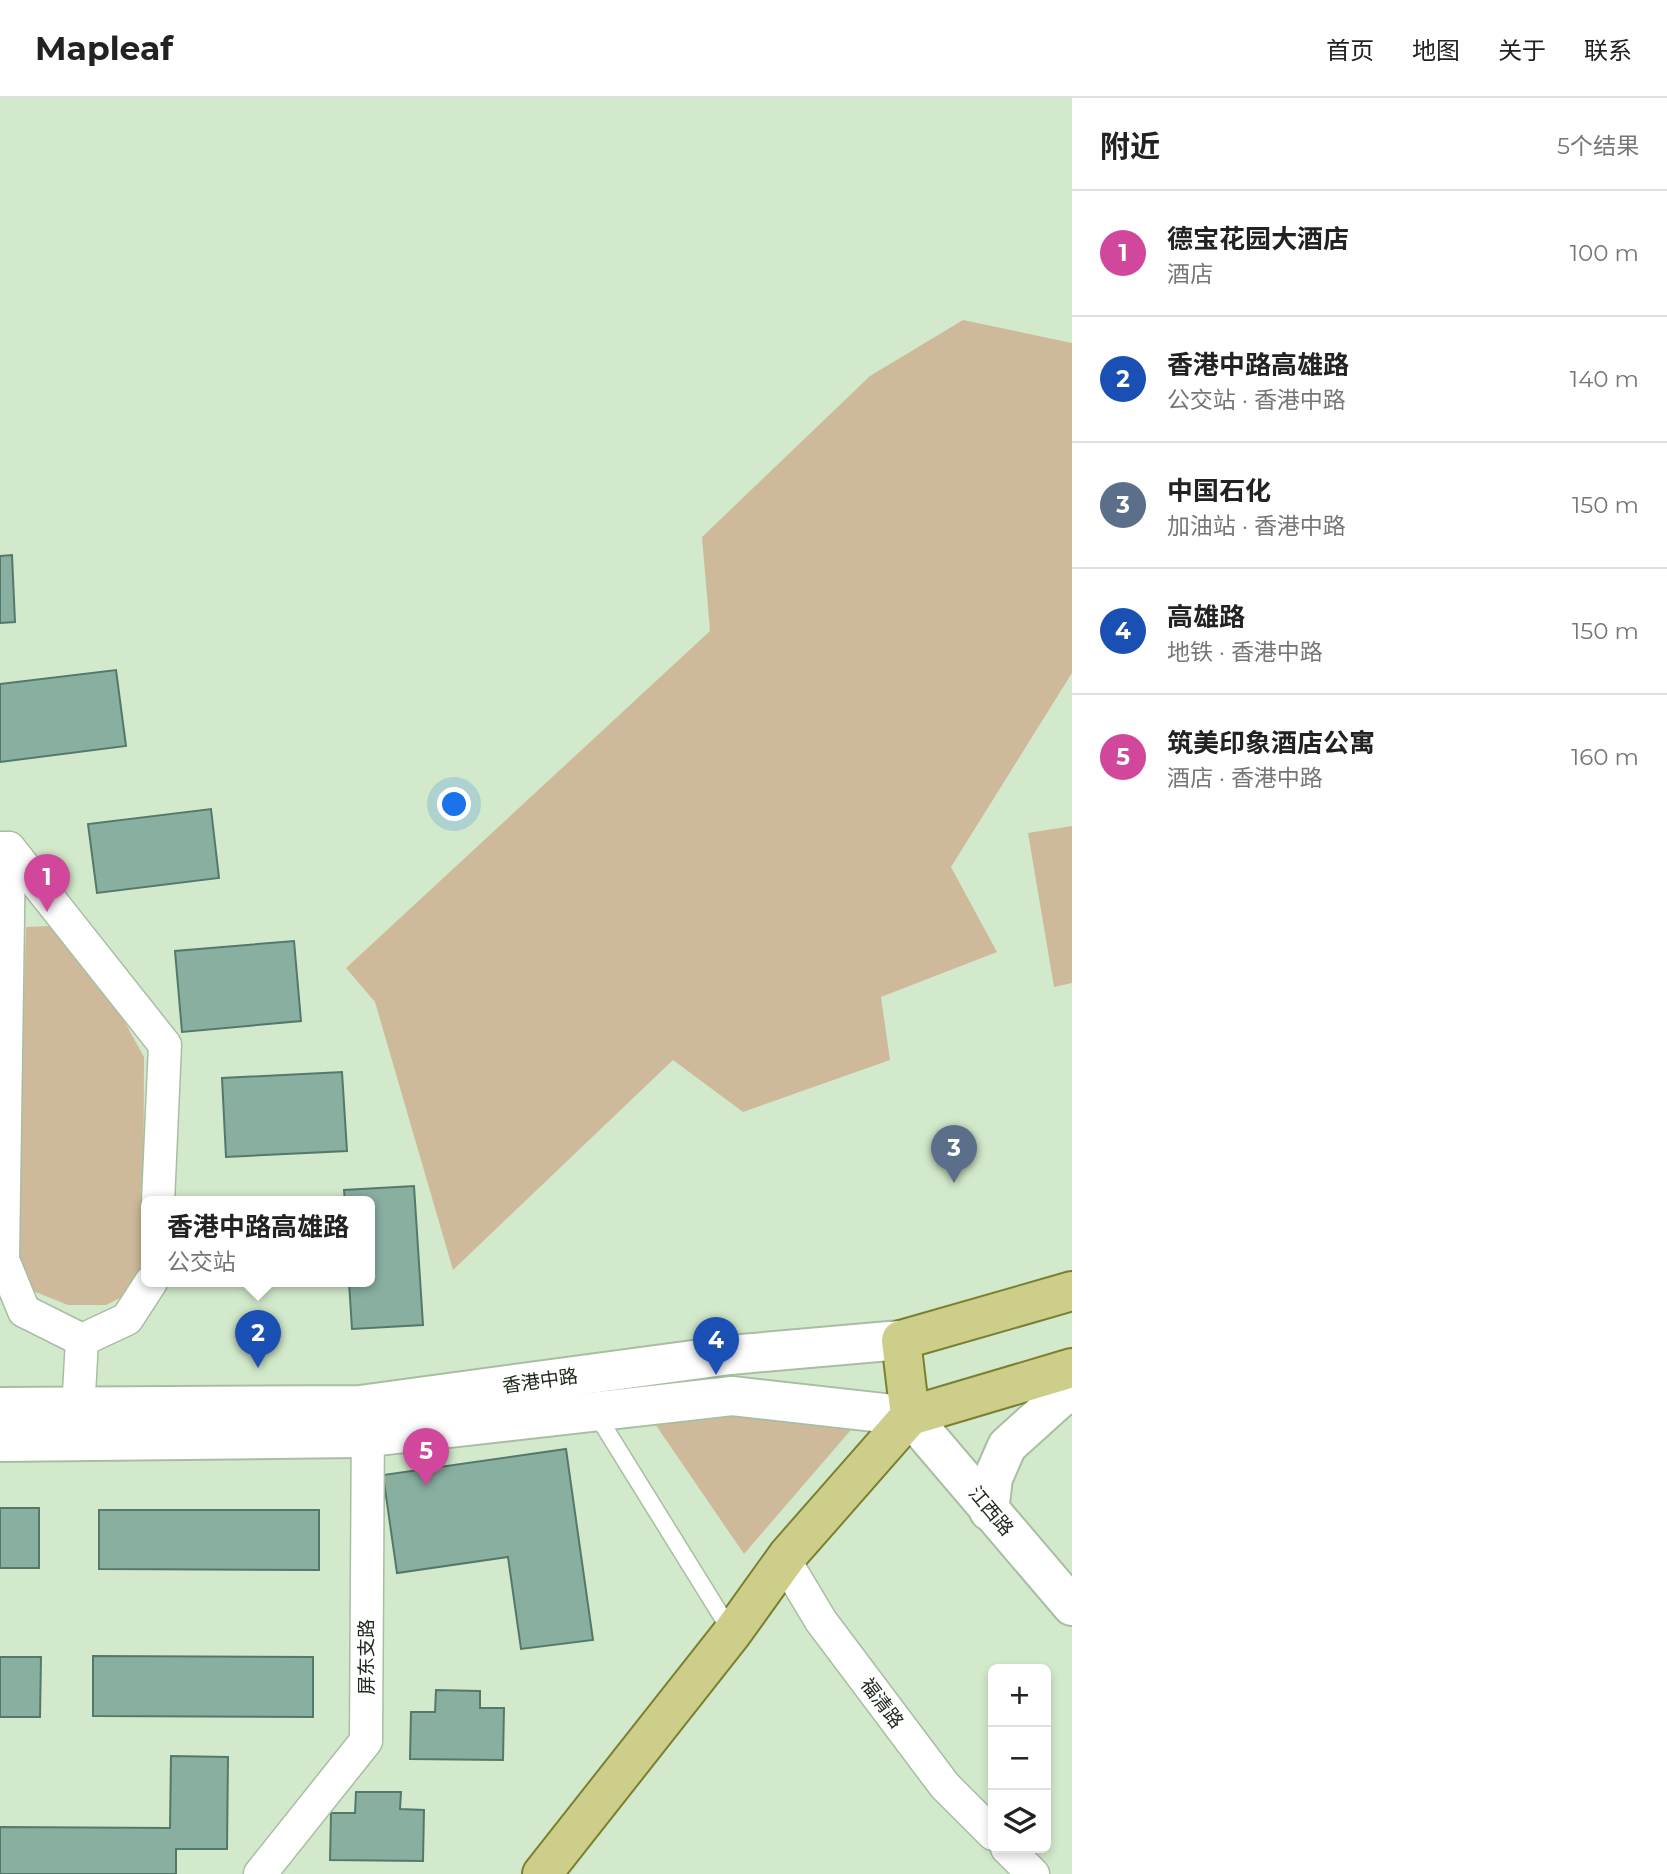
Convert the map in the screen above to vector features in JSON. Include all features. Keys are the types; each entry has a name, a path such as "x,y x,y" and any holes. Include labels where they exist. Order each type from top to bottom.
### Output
{"main road":[{"name":"香港中路","path":"368,1421 730,1355 901,1340 1072,1291"},
{"path":"541,1874 732,1633 785,1560 910,1416 901,1340"},
{"name":"香港中路","path":"0,1442 77,1424 368,1421 595,1412 732,1396 910,1416 1072,1368"},
{"path":"989,1511 993,1478 1007,1446 1059,1399 1072,1391"},
{"name":"香港中路","path":"0,1407 77,1424"},
{"name":"江西路","path":"910,1416 1072,1606"}],"street":[{"path":"5,848 165,1045 158,1196"},
{"path":"5,848 3,1261 24,1311 82,1340"},
{"path":"82,1340 127,1320 148,1287"},
{"path":"77,1424 82,1340"},
{"name":"屏东支路","path":"260,1874 366,1741 368,1421"},
{"name":"福清路","path":"785,1560 821,1621 945,1786 988,1829"},
{"path":"1012,1853 1033,1874"}],"lane":[{"path":"595,1412 732,1633"}],"shaded area":[{"path":"963,320 1072,343 1072,673 951,867 997,952 881,997 890,1060 743,1112 673,1060 453,1270 375,1002 346,968 710,631 702,537 870,376"},
{"path":"1072,826 1072,983 1054,987 1028,833"},
{"path":"71,925 144,1057 141,1276 128,1294 106,1305 68,1305 28,1289 16,1259 26,927"},
{"path":"731,1406 869,1409 744,1554 653,1421"}],"building":[{"path":"12,555 15,622 0,623 0,556"},
{"path":"116,670 126,746 0,762 0,684"},
{"path":"211,809 219,878 97,893 88,824"},
{"path":"294,941 301,1021 182,1032 175,951"},
{"path":"342,1072 347,1151 226,1157 222,1078"},
{"path":"414,1186 423,1325 352,1329 349,1287 375,1287 375,1196 344,1196 344,1190"},
{"path":"566,1449 593,1640 521,1649 508,1557 397,1573 383,1475"},
{"path":"0,1508 39,1508 39,1568 0,1568"},
{"path":"99,1510 319,1510 319,1570 99,1569"},
{"path":"93,1656 313,1657 313,1717 93,1716"},
{"path":"0,1657 41,1657 40,1717 0,1717"},
{"path":"436,1690 480,1691 480,1708 504,1708 503,1760 410,1759 411,1712 435,1712"},
{"path":"171,1756 228,1757 227,1849 176,1849 176,1874 0,1874 0,1827 170,1828"},
{"path":"356,1792 401,1792 400,1809 424,1810 423,1861 330,1860 331,1813 355,1813"}],"place":[{"name":"德宝花园大酒店","path":"47,912"},
{"name":"中国石化","path":"954,1183"},
{"name":"香港中路高雄路","path":"258,1368"},
{"name":"高雄路","path":"716,1375"},
{"name":"筑美印象酒店公寓","path":"426,1486"}]}
